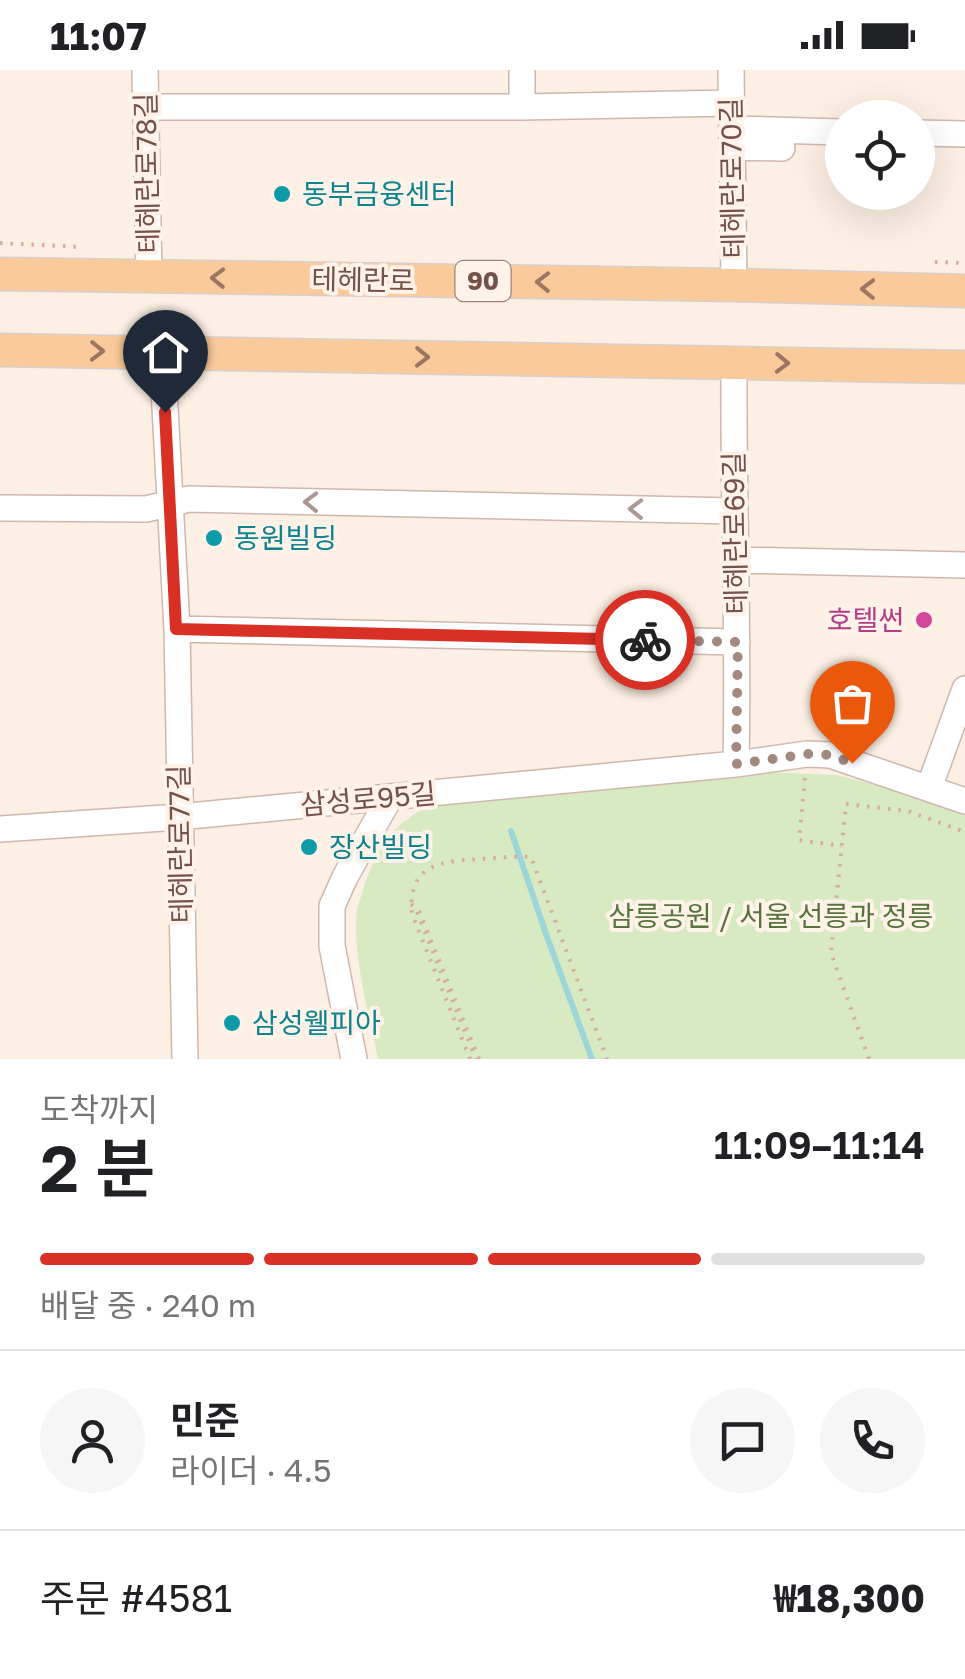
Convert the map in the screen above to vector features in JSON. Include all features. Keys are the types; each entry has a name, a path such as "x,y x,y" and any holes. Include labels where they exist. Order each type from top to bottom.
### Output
{"main road":[{"name":"테헤란로","path":"0,274 965,291"},
{"path":"0,350 965,366"}],"street":[{"name":"테헤란로78길","path":"145,70 149,276"},
{"path":"522,70 522,106"},
{"name":"테헤란로70길","path":"732,70 734,285"},
{"path":"145,107 732,103"},
{"path":"732,138 825,133"},
{"path":"935,133 965,134"},
{"path":"732,138 782,148"},
{"name":"테헤란로77길","path":"162,352 176,629 186,1059"},
{"name":"테헤란로69길","path":"734,362 736,764"},
{"path":"0,508 146,509 189,499 733,511"},
{"path":"735,560 965,565"},
{"path":"176,629 738,642"},
{"path":"928,788 965,690"},
{"name":"삼성로95길","path":"0,829 179,817 808,754 830,755 965,801"},
{"path":"354,1059 332,946 332,906 344,877 390,797"}],"path":[{"path":"808,754 798,840 842,846"},
{"path":"868,1059 830,954 846,804 908,810 965,832"},
{"path":"475,1059 411,904 412,891 427,869 444,861 525,856 531,857 607,1059"}],"green space":[{"name":"삼릉공원 / 서울 선릉과 정릉","path":"741,771 837,775 965,812 965,1059 378,1059 360,972 356,916 380,849 407,819 434,803"}],"waterway":[{"path":"511,831 592,1059"}],"way so far":[{"path":"645,640 738,642 736,764 808,754 830,755 852,763"}],"place":[{"name":"동부금융센터","path":"282,194"},
{"name":"동원빌딩","path":"214,538"},
{"name":"호텔썬","path":"924,620"},
{"name":"장산빌딩","path":"309,847"},
{"name":"삼성웰피아","path":"232,1023"}],"route":[{"path":"165,412 176,629 645,640"}]}
